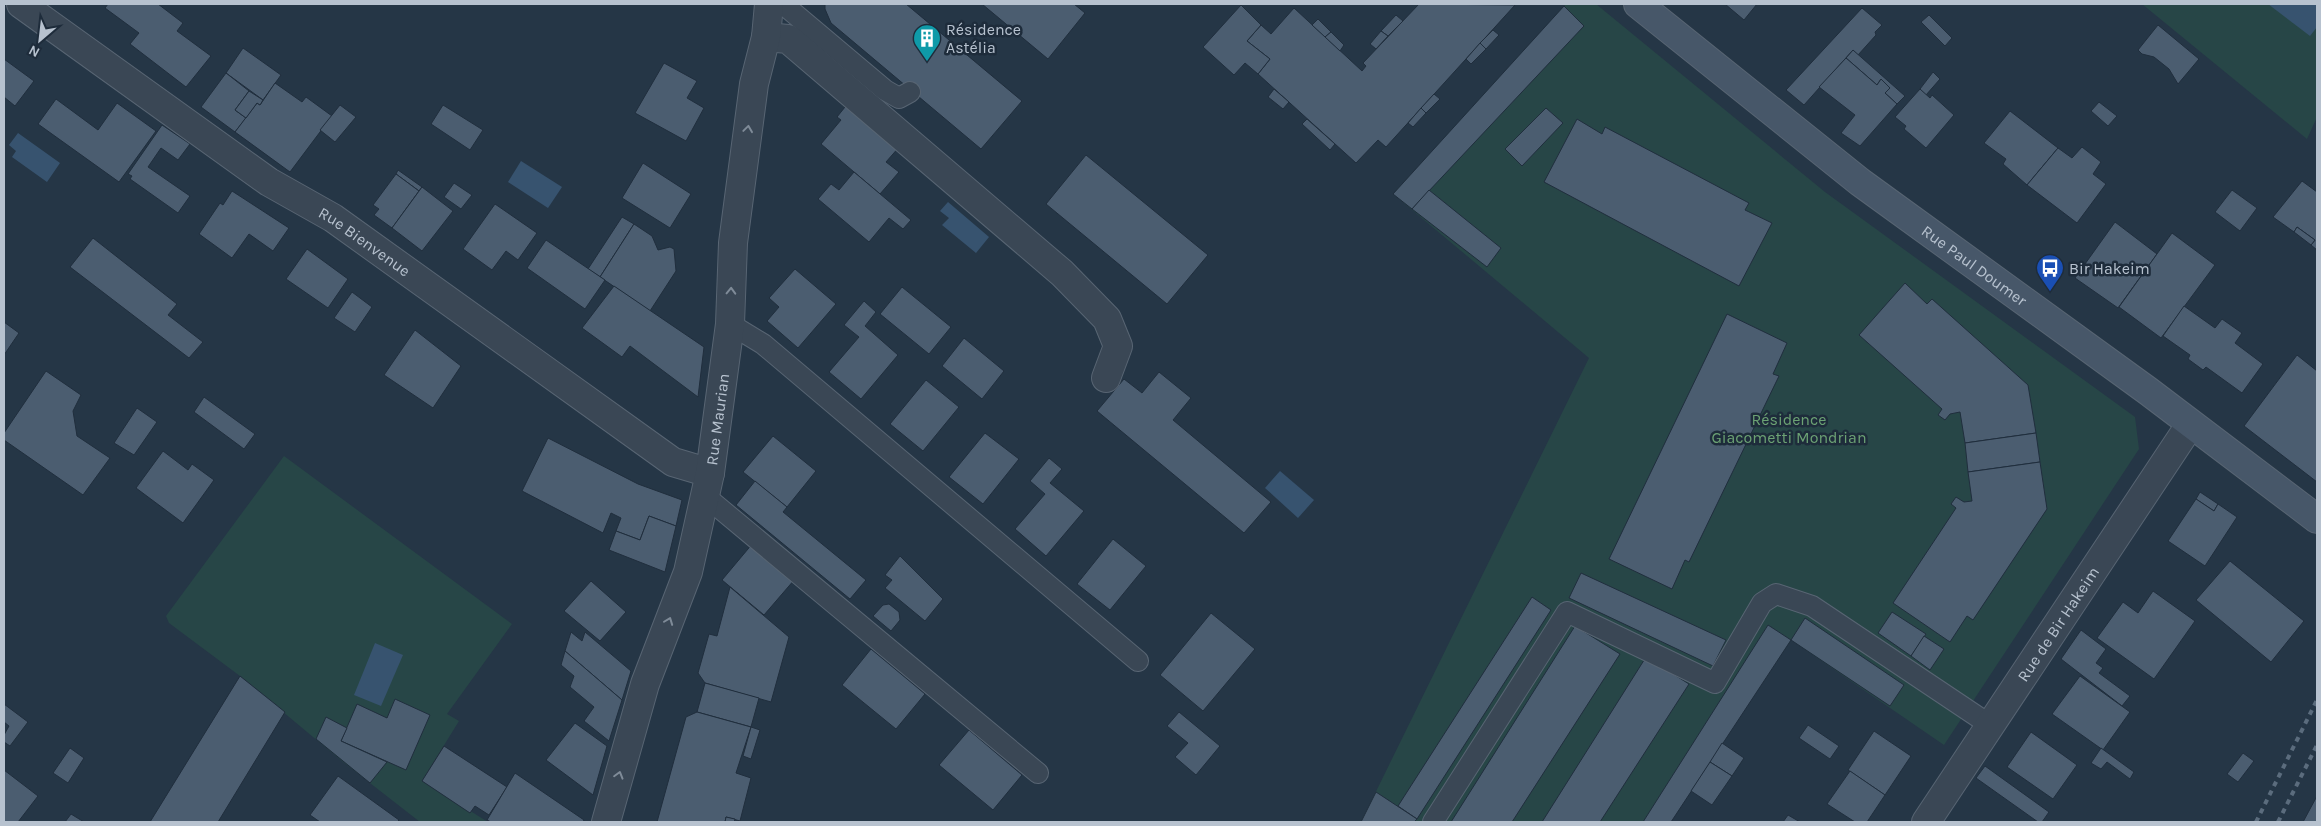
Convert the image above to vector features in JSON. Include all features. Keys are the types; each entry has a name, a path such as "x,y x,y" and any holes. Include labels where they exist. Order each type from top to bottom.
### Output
{"street":[{"name":"Rue Bienvenue","path":"21,4 269,182 333,218 673,462 707,484"},
{"name":"Rue Maurian","path":"606,822 645,684 688,572 707,484 730,324 733,243 754,84 766,37 769,4"},
{"name":"Rue Paul Doumer","path":"1638,4 1860,182 2148,392 2317,520"},
{"path":"766,37 788,39 1062,274 1107,320 1118,346 1106,378"},
{"name":"Rue de Bir Hakeim","path":"1926,822 2190,425"}],"lane":[{"path":"783,4 885,90 899,98 910,92"},
{"path":"730,324 763,344 1138,661"},
{"path":"707,484 1038,773"},
{"path":"1433,822 1568,612 1715,683 1762,603 1776,594 1812,606 1990,725"}],"green space":[{"name":"Résidence Giacometti Mondrian","path":"1566,4 1596,4 1825,192 2135,417 2139,449 1944,745 1791,640 1670,822 1361,822 1589,358 1393,194"},
{"path":"2142,4 2317,4 2317,117 2307,139"},
{"path":"284,456 512,624 447,714 459,721 422,781 488,822 420,822 343,762 240,676 169,623 166,616"}],"water":[{"path":"2268,4 2315,4 2317,6 2317,27 2310,36"},
{"path":"18,133 60,163 47,182 12,157 16,151 9,145"},
{"path":"521,161 562,187 548,208 508,182"},
{"path":"948,202 989,237 976,253 942,225 949,218 940,211"},
{"path":"1280,471 1314,500 1298,518 1265,488"},
{"path":"375,643 403,655 381,706 354,695"}],"building":[{"path":"108,4 158,4 183,23 177,31 211,56 186,87 130,44 139,33 105,8"},
{"name":"Résidence Astélia","path":"825,4 906,4 1022,101 981,149 831,23 825,9"},
{"path":"982,4 1074,4 1085,13 1048,59"},
{"path":"1419,4 1515,5 1386,147 1378,140 1356,163 1258,74 1270,59 1247,41 1261,25 1271,34 1294,8 1362,71 1366,66 1363,63"},
{"path":"1725,4 1757,4 1744,20"},
{"path":"1241,5 1261,25 1247,41 1270,59 1258,74 1245,63 1234,75 1203,47"},
{"path":"1564,6 1584,26 1412,209 1393,194"},
{"path":"1862,8 1882,25 1875,32 1876,35 1858,55 1853,50 1804,105 1786,90"},
{"path":"1396,15 1403,21 1388,36 1381,31"},
{"path":"1929,15 1952,38 1945,46 1921,22"},
{"path":"1318,19 1331,32 1325,37 1312,25"},
{"path":"2158,25 2199,59 2178,84 2169,69 2154,57 2142,54 2138,50"},
{"path":"1493,30 1499,35 1486,49 1480,43"},
{"path":"1381,31 1388,36 1376,49 1370,44"},
{"path":"1331,32 1344,45 1340,51 1325,37"},
{"path":"1480,43 1486,49 1471,64 1466,59"},
{"path":"243,48 281,75 263,100 226,73"},
{"path":"1853,50 1905,96 1897,104 1885,93 1890,88 1881,79 1877,85 1846,58"},
{"path":"1846,58 1877,85 1881,79 1890,88 1885,93 1897,104 1860,146 1841,133 1855,115 1819,87"},
{"path":"4,59 34,81 15,106 4,97"},
{"path":"664,63 697,81 687,98 704,108 686,141 635,113"},
{"path":"1933,72 1940,79 1926,95 1920,89"},
{"path":"226,73 249,91 235,110 246,118 235,132 201,107"},
{"path":"275,83 302,102 306,97 332,116 290,172 235,132 257,103 260,105"},
{"path":"1274,89 1289,102 1283,109 1268,97"},
{"path":"1920,89 1930,98 1932,95 1954,115 1926,148 1904,129 1906,126 1895,117"},
{"path":"249,91 263,100 260,105 257,103 246,118 235,110"},
{"path":"1434,94 1440,99 1426,113 1421,108"},
{"path":"56,99 98,130 117,103 156,131 119,182 38,124"},
{"path":"849,102 900,146 886,162 899,172 880,194 821,144 841,120 837,117"},
{"path":"2099,102 2117,116 2108,126 2091,111"},
{"path":"340,105 356,117 335,142 320,130"},
{"path":"443,105 483,130 470,150 431,124"},
{"path":"1421,108 1426,113 1413,127 1408,123"},
{"path":"1546,108 1563,123 1522,166 1505,149"},
{"path":"2010,111 2058,148 2027,185 2003,164 2006,159 1984,143"},
{"path":"1307,119 1335,144 1330,150 1302,124"},
{"path":"1577,119 1602,134 1605,127 1749,203 1745,210 1772,223 1739,286 1544,182"},
{"path":"162,125 190,144 178,160 161,148 148,167 190,196 178,213 130,179 132,176 128,174"},
{"path":"2082,147 2101,162 2093,174 2106,184 2077,223 2027,185 2058,148 2072,158"},
{"path":"1086,155 1208,255 1167,304 1046,204"},
{"path":"643,163 691,194 670,228 622,198"},
{"path":"398,170 422,187 419,191 396,174"},
{"path":"854,172 911,220 903,229 889,218 869,242 818,199 831,184 839,190"},
{"path":"396,174 419,191 392,228 374,215 379,209 373,205"},
{"path":"2302,181 2317,192 2317,250 2311,245 2315,240 2297,227 2294,232 2273,217"},
{"path":"454,183 472,195 461,209 444,197"},
{"path":"422,187 453,211 422,251 392,228"},
{"path":"1429,190 1501,248 1487,267 1412,209"},
{"path":"2232,190 2257,208 2240,231 2215,212"},
{"path":"232,191 289,228 273,251 249,234 232,258 199,234 220,203 223,205"},
{"path":"495,204 537,233 518,260 506,251 492,270 463,249"},
{"path":"622,217 634,224 600,277 588,269"},
{"path":"2115,222 2157,254 2118,308 2075,278"},
{"path":"634,224 652,236 658,250 670,247 674,249 676,271 650,311 600,277"},
{"path":"2297,227 2315,240 2311,245 2294,232"},
{"path":"2172,233 2215,265 2161,338 2119,307"},
{"path":"93,238 177,304 168,315 203,342 189,358 70,267"},
{"path":"546,240 605,280 585,309 527,268"},
{"path":"307,249 348,279 328,308 286,279"},
{"path":"795,269 836,304 798,348 767,321 779,307 769,298"},
{"path":"1905,283 1927,304 1932,299 2028,385 2036,433 1965,443 1960,412 1950,414 1945,420 1938,415 1942,409 1859,335"},
{"path":"614,286 704,347 698,397 630,346 622,357 582,328"},
{"path":"902,287 951,327 929,354 880,314"},
{"path":"352,292 372,307 355,332 334,318"},
{"path":"864,301 876,312 865,326 898,355 861,399 829,372 859,337 844,325"},
{"path":"2184,306 2215,328 2222,319 2242,333 2235,343 2263,364 2242,393 2206,367 2203,370 2188,359 2190,355 2163,336"},
{"path":"1727,314 1787,343 1773,374 1779,376 1689,562 1685,560 1672,589 1609,559"},
{"path":"4,322 19,333 4,355"},
{"path":"415,330 461,366 433,408 384,375"},
{"path":"964,338 1004,371 982,399 942,366"},
{"path":"2297,355 2317,371 2317,482 2244,426"},
{"path":"46,371 81,395 73,411 77,436 110,458 83,495 4,440 4,433"},
{"path":"1159,372 1191,398 1173,420 1271,502 1244,533 1097,411 1124,379 1142,393"},
{"path":"926,380 959,407 923,451 890,424"},
{"path":"204,397 255,434 244,449 194,412"},
{"path":"137,408 157,422 134,455 114,443"},
{"path":"985,433 1019,459 983,504 949,477"},
{"path":"2036,433 2040,462 1968,472 1965,443"},
{"path":"773,436 816,471 787,507 743,472"},
{"path":"548,438 638,484 682,500 676,526 649,516 640,540 616,531 621,518 611,513 603,533 522,491"},
{"path":"163,451 188,470 192,464 214,480 183,523 136,488"},
{"path":"1049,458 1062,469 1050,483 1084,511 1046,556 1015,529 1045,494 1030,481"},
{"path":"2040,462 2047,509 1973,620 1967,616 1950,642 1893,603 1956,508 1951,504 1956,497 1964,502 1972,501 1968,472"},
{"path":"755,481 787,507 783,512 866,580 850,599 736,505"},
{"path":"2200,492 2218,504 2214,511 2196,499"},
{"path":"2196,499 2214,511 2218,504 2237,517 2205,566 2168,541"},
{"path":"649,516 676,526 665,572 609,550 616,531 640,540"},
{"path":"1113,539 1146,566 1110,610 1077,584"},
{"path":"753,543 795,579 764,615 722,580"},
{"path":"900,556 943,599 925,621 885,588 892,580 885,575"},
{"path":"2230,561 2304,621 2271,662 2196,600"},
{"path":"1581,573 1726,640 1713,666 1569,598"},
{"path":"591,581 626,612 600,641 564,611"},
{"path":"730,587 789,637 771,702 705,683 698,673 709,634 717,636"},
{"path":"2153,591 2195,621 2154,679 2097,638 2123,602 2138,613"},
{"path":"1532,597 1551,610 1417,819 1398,806"},
{"path":"889,604 899,612 900,620 891,631 873,616 883,605"},
{"path":"1892,612 1926,634 1911,656 1878,633"},
{"path":"1211,613 1255,649 1203,711 1160,675"},
{"path":"1805,618 1904,685 1890,706 1791,640"},
{"path":"1768,625 1791,640 1671,822 1643,822"},
{"path":"1575,626 1620,654 1512,822 1451,822"},
{"path":"2081,630 2106,649 2096,663 2103,668 2099,673 2130,696 2122,706 2061,659"},
{"path":"571,632 582,641 585,632 631,671 622,700 565,651"},
{"path":"1924,636 1944,649 1930,670 1911,656"},
{"path":"871,649 925,694 896,729 842,685"},
{"path":"565,651 622,700 609,741 584,721 594,707 570,687 574,676 561,665"},
{"path":"1646,657 1689,684 1600,822 1542,822"},
{"path":"240,676 285,712 218,822 150,822"},
{"path":"2080,676 2130,712 2103,750 2052,714"},
{"path":"705,683 759,698 751,727 697,712"},
{"path":"395,699 430,715 406,770 341,741 357,704 387,718"},
{"path":"4,704 28,722 10,746 4,742 4,735 9,726 4,722"},
{"path":"697,712 751,727 736,773 751,778 740,821 726,817 725,822 657,822 686,717"},
{"path":"1179,712 1220,746 1196,775 1175,757 1188,743 1167,726"},
{"path":"326,717 347,728 341,741 387,762 370,783 316,739"},
{"path":"575,723 607,746 593,795 546,760"},
{"path":"1808,725 1839,746 1830,759 1799,738"},
{"path":"751,727 760,730 751,759 743,756"},
{"path":"969,730 1022,775 993,810 939,765"},
{"path":"1874,731 1911,756 1885,795 1848,770"},
{"path":"2031,732 2077,765 2053,799 2007,767"},
{"path":"1722,743 1744,758 1732,776 1710,762"},
{"path":"444,746 507,787 489,815 475,806 470,813 422,781"},
{"path":"70,748 84,758 68,783 53,773"},
{"path":"2101,748 2134,772 2130,779 2107,762 2101,769 2091,763"},
{"path":"2243,753 2254,761 2238,782 2227,774"},
{"path":"1710,762 1732,776 1712,805 1691,791"},
{"path":"1985,766 2049,812 2042,822 2038,822 1976,778"},
{"path":"4,770 38,796 18,822 4,822"},
{"path":"1850,771 1885,795 1867,822 1855,822 1827,804"},
{"path":"515,773 584,820 583,822 491,822 487,820"},
{"path":"338,776 399,820 397,822 320,822 310,815"},
{"path":"1376,792 1417,819 1414,822 1361,822"},
{"path":"2317,796 2317,822 2303,822"},
{"path":"71,814 84,822 65,822"},
{"path":"1788,815 1800,822 1783,822"},
{"path":"726,817 735,819 734,822 725,822"}],"railway":[{"path":"2256,822 2317,700"},
{"path":"2278,822 2317,745"}],"place":[{"name":"Résidence Astélia","path":"927,62"},
{"name":"Bir Hakeim","path":"2050,292"}]}
